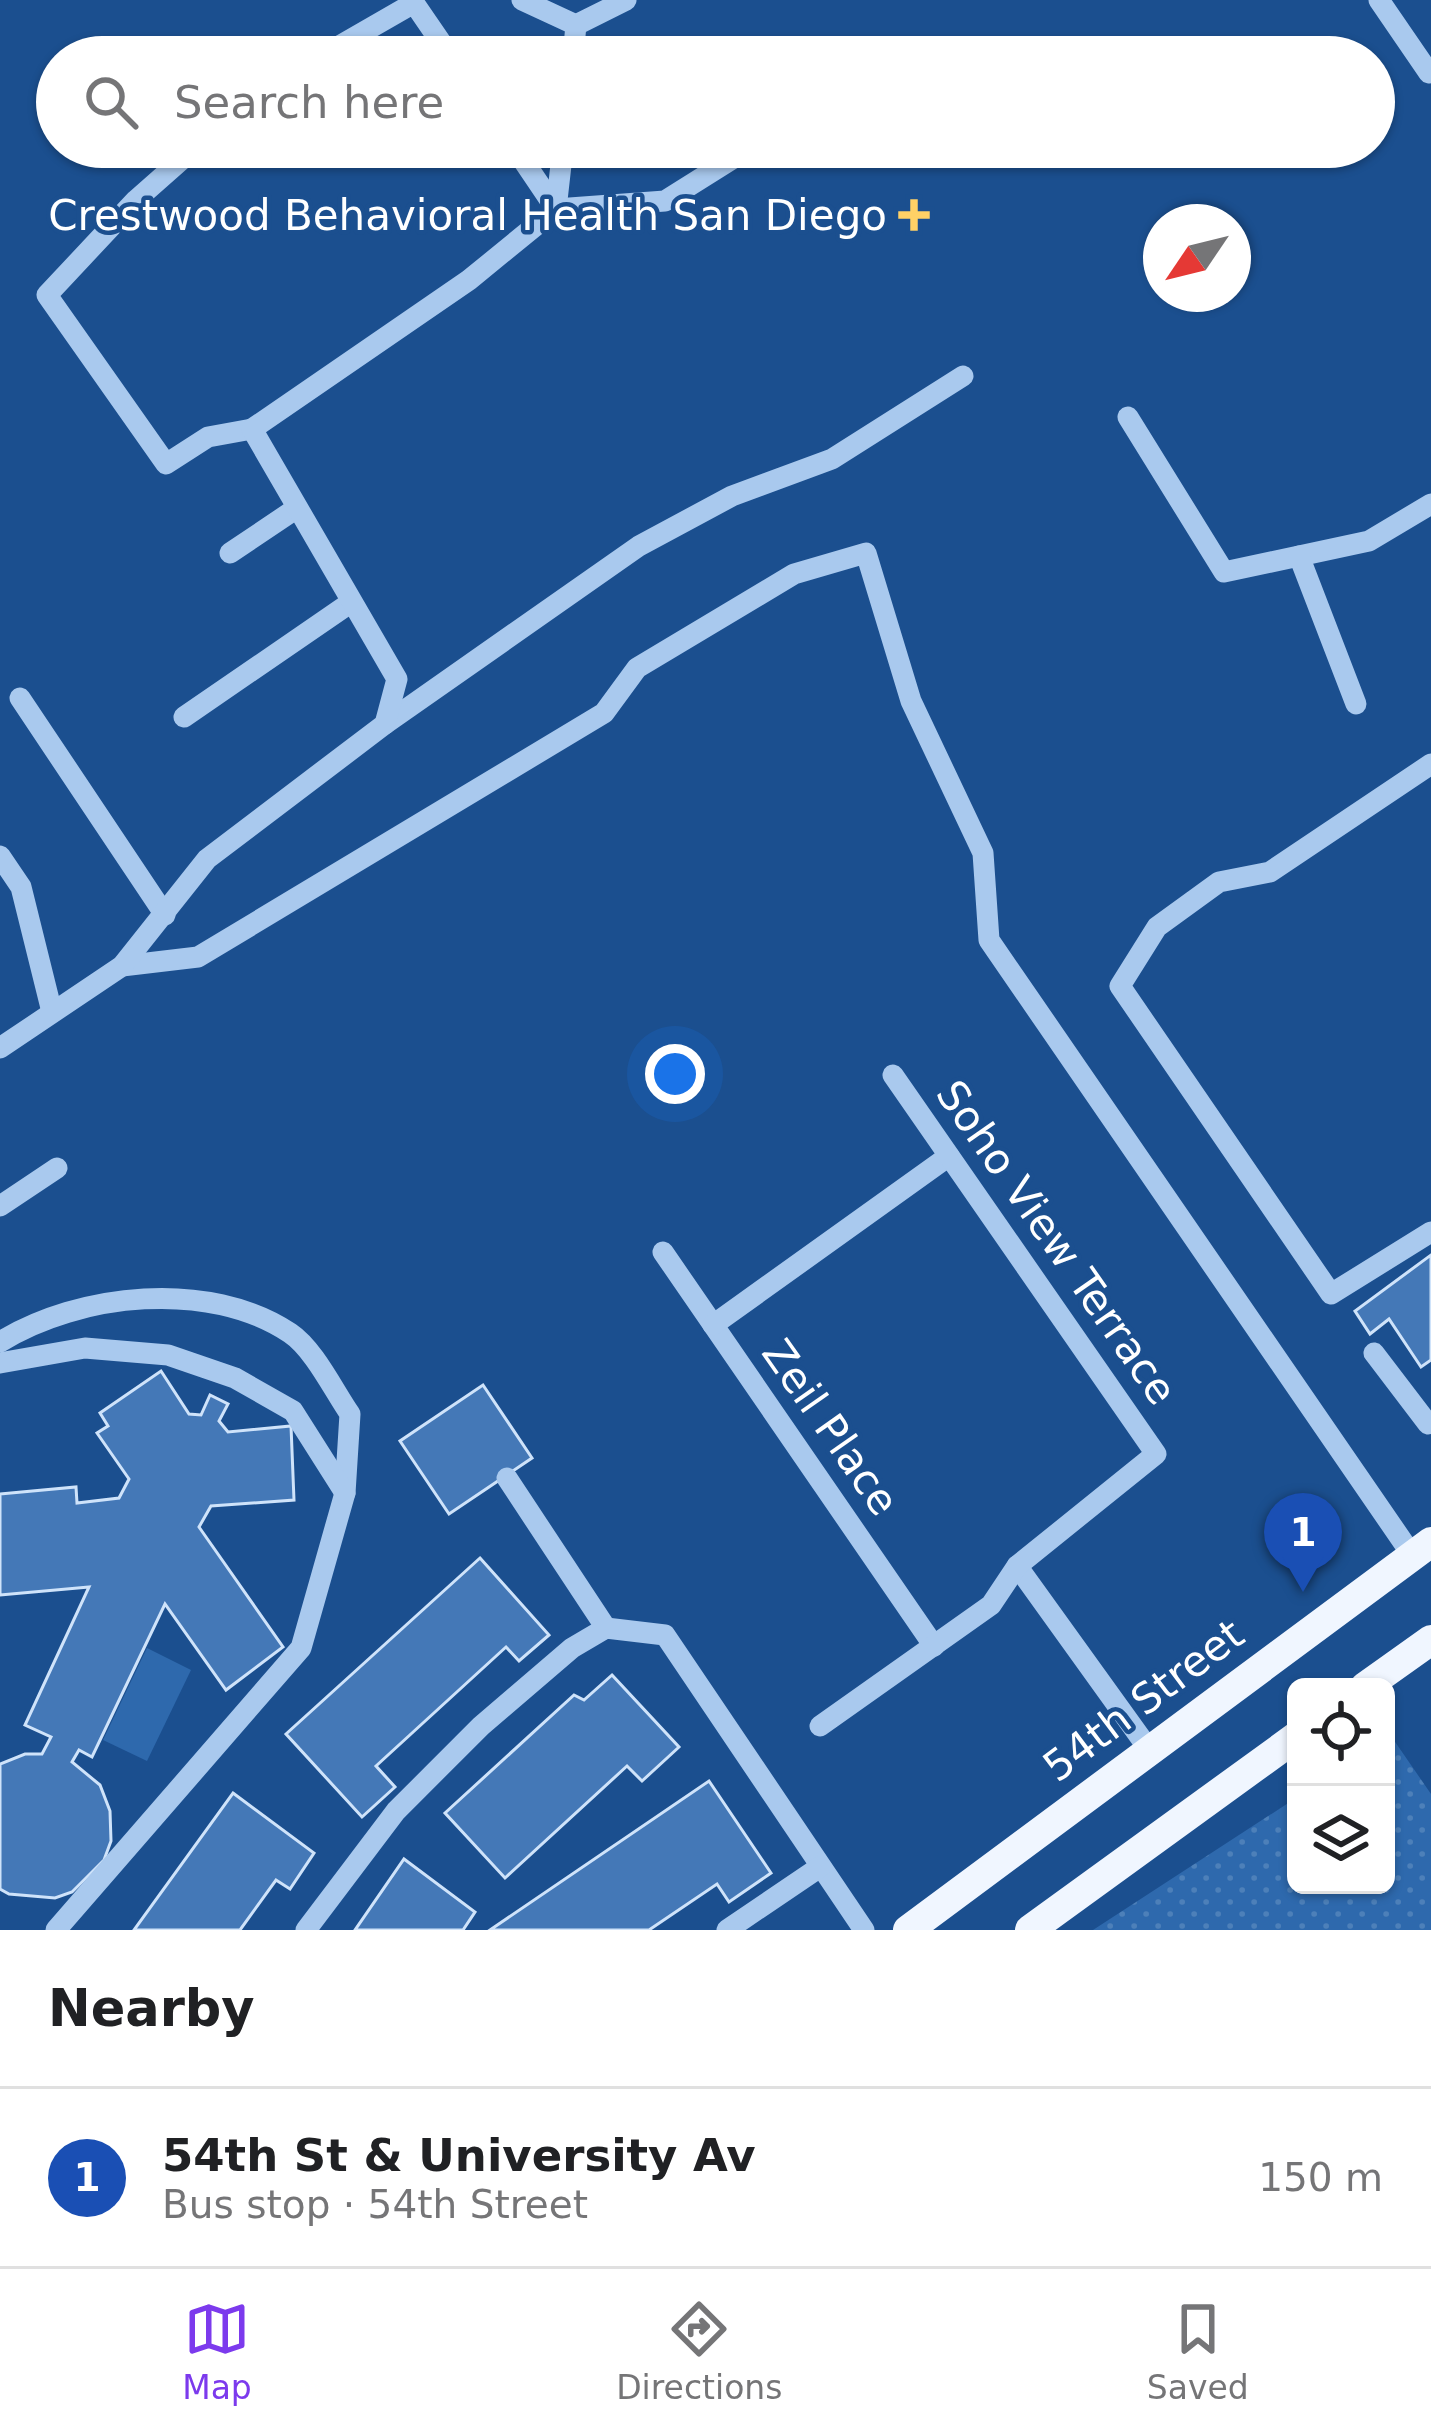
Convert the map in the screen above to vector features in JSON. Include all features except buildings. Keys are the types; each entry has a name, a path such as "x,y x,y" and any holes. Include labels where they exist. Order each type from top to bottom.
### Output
{"main road":[{"name":"54th Street","path":"908,1930 1421,1548"},
{"path":"1378,1678 1431,1640"},
{"path":"1030,1930 1287,1744"}],"street":[{"path":"522,0 577,25"},
{"path":"577,25 626,0"},
{"path":"1379,0 1429,73"},
{"path":"358,36 420,2 439,36"},
{"path":"576,36 577,25"},
{"path":"172,168 47,295 166,464 208,437 252,429 469,280 556,209 665,201 718,168"},
{"path":"528,168 556,209"},
{"path":"556,209 561,168"},
{"path":"0,1048 122,966 207,860 385,724 639,547 732,496 832,459 963,376"},
{"path":"1128,417 1224,572 1370,541 1431,504"},
{"path":"252,429 294,509 397,680 385,724"},
{"path":"230,553 294,509"},
{"path":"122,966 199,957 604,712 638,668 794,574 866,553 911,701 983,853 989,940 1421,1548"},
{"path":"1298,556 1356,704"},
{"path":"184,717 350,603"},
{"path":"20,698 165,915"},
{"path":"1431,764 1270,872 1219,882 1157,927 1120,986 1330,1294 1431,1232"},
{"path":"0,856 22,887 52,1012"},
{"name":"Soho View Terrace","path":"893,1075 1156,1454 1017,1566"},
{"path":"713,1325 949,1156"},
{"path":"0,1206 57,1168"},
{"name":"Zeil Place","path":"662,1252 934,1646"},
{"path":"0,1342 25,1327 91,1306 172,1299 228,1305 293,1334 350,1414 344,1493 301,1648 56,1930"},
{"path":"0,1363 86,1348 168,1354 235,1378 293,1411 344,1493"},
{"path":"1374,1353 1430,1425"},
{"path":"507,1478 606,1628"},
{"path":"820,1726 991,1605 1017,1566 1148,1748"},
{"path":"306,1930 396,1811 482,1726 572,1648 606,1628 665,1635 864,1930"},
{"path":"727,1930 820,1867"}],"shaded area":[{"path":"147,1648 191,1670 147,1761 103,1740"},
{"path":"1395,1742 1431,1794 1431,1930 1093,1930 1287,1804 1287,1894 1395,1894"}],"place":[{"name":"Crestwood Behavioral Health San Diego","path":"914,215"},
{"name":"54th St & University Av","path":"1303,1592"}]}
